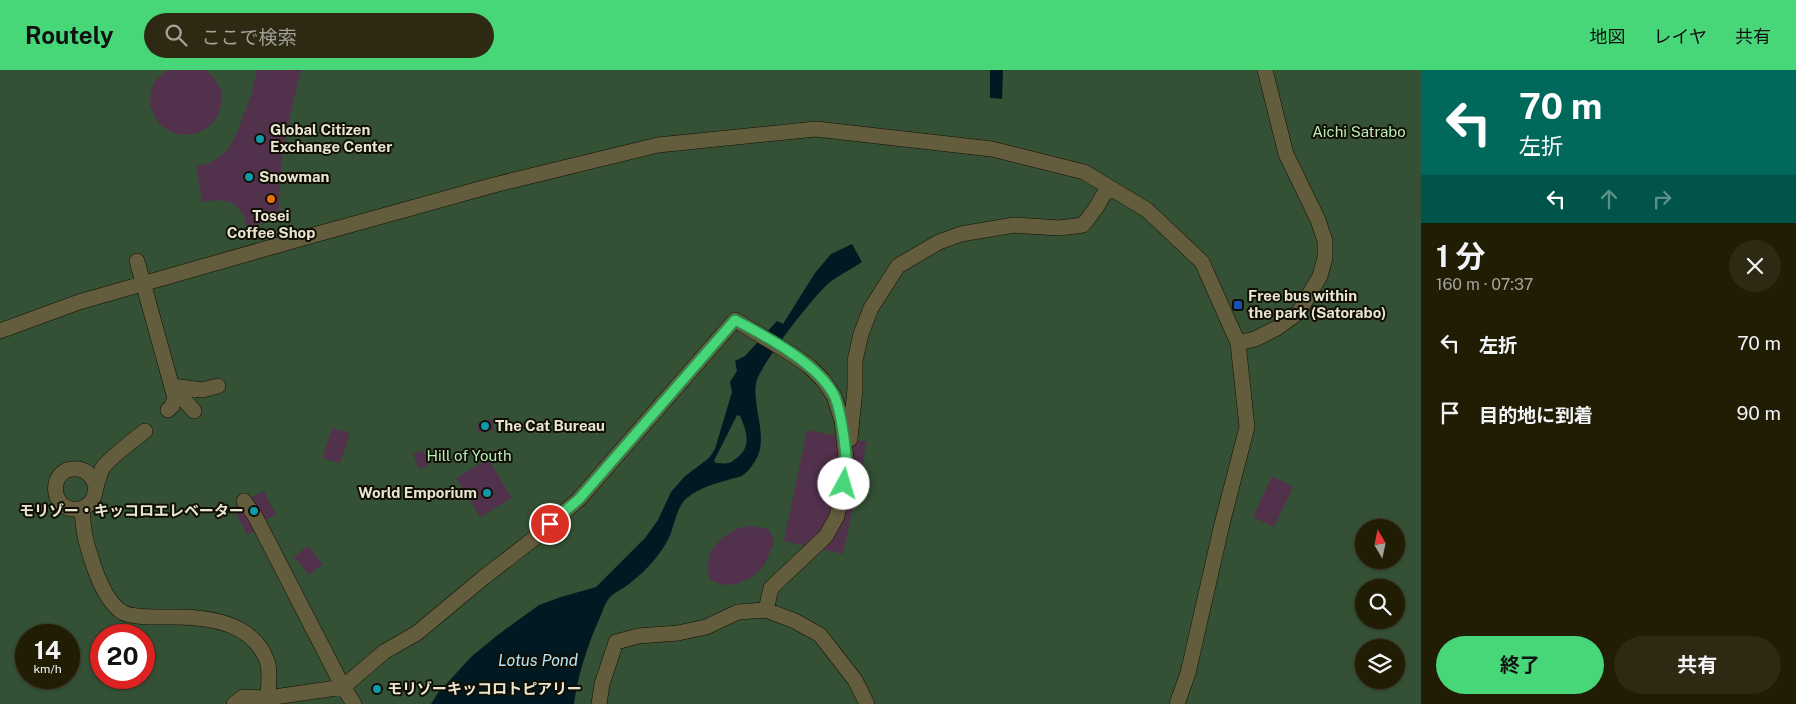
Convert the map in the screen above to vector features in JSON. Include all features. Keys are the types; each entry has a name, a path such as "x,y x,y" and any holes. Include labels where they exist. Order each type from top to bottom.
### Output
{"street":[{"path":"1238,343 1255,340 1277,328 1299,312 1320,276 1325,258 1325,240 1318,220 1286,154 1265,70"},
{"path":"0,331 79,302 494,185 658,145 816,129 992,149 1084,172 1147,210 1202,262 1238,343 1247,427 1222,524 1188,674 1177,704"},
{"path":"766,610 771,588 826,536 837,516 848,468 855,389 855,361 861,334 871,308 898,266 939,242 962,234 1014,225 1059,228 1083,224 1096,208 1108,187"},
{"path":"138,261 175,398 168,410"},
{"path":"234,704 243,697 268,698 343,687 384,652 417,633 536,537 579,499 735,320 758,332 809,366 824,380 834,396 842,421 848,468"},
{"path":"172,386 202,390 218,386"},
{"path":"172,386 194,411"},
{"path":"72,511 93,499 103,467 145,431"},
{"path":"96,486 90,474 78,468 64,471 59,476 54,489 56,496 64,506 82,518 88,550 96,574 107,597 122,613 147,617 206,619 236,627 256,641 268,661 268,698"},
{"path":"244,501 255,516 343,687 354,704"},
{"path":"600,704 602,684 616,642 638,636 678,633 706,627 738,612 766,610 795,621 820,635 855,680 867,704"}],"green space":[{"path":"0,70 1421,70 1421,704 0,704"}],"water":[{"path":"990,70 1003,70 1002,99 990,98"},
{"name":"Lotus Pond","path":"852,244 862,262 834,279 823,289 789,331 759,374 755,393 761,435 758,455 753,464 741,476 707,487 687,498 679,508 668,539 657,556 639,576 612,595 591,638 578,681 574,704 431,704 438,693 472,656 499,634 539,605 596,587 645,538 658,520 671,492 684,477 709,458 715,449 732,392 730,382 737,371 735,361 745,356 777,321 783,324 815,273 831,254","holes":["737,415 740,416 746,432 745,448 738,457 730,462 716,463 714,461"]}],"building":[{"path":"167,70 206,70 215,79 221,90 222,102 219,113 213,123 204,130 193,134 181,135 160,125 150,104 151,92 155,81"},
{"name":"Global Citizen Exchange Center","path":"257,70 301,70 282,159 279,216 247,228 244,216 230,202 218,200 202,202 196,166 210,163 228,150 239,128 252,92"},
{"name":"The Cat Bureau","path":"492,419 494,430 479,433 477,423"},
{"path":"332,428 350,433 340,463 322,458"},
{"path":"807,430 867,442 843,554 784,541"},
{"path":"423,450 429,465 419,469 413,454"},
{"name":"World Emporium","path":"488,459 512,498 480,517 456,478"},
{"path":"1272,476 1293,487 1274,527 1253,517"},
{"name":"モリゾー・キッコロエレベーター","path":"264,491 276,515 265,520 268,525 247,535 233,507"},
{"path":"750,526 769,529 774,542 764,566 750,578 736,584 723,585 710,580 707,568 710,552 721,539 736,529"},
{"path":"308,546 323,564 309,575 294,557"}],"place":[{"name":"Global Citizen Exchange Center","path":"260,139"},
{"name":"Snowman","path":"249,177"},
{"name":"Tosei Coffee Shop","path":"271,199"},
{"name":"Free bus within the park (Satorabo)","path":"1238,305"},
{"name":"The Cat Bureau","path":"485,426"},
{"name":"World Emporium","path":"487,493"},
{"name":"モリゾー・キッコロエレベーター","path":"254,511"},
{"name":"モリゾーキッコロトピアリー","path":"377,689"}],"route":[{"path":"550,524 579,499 735,320 793,354 824,380 834,396 842,421 848,468 844,484"}],"park label":[{"name":"Aichi Satrabo","path":"1359,132"},
{"name":"Hill of Youth","path":"469,456"}]}
